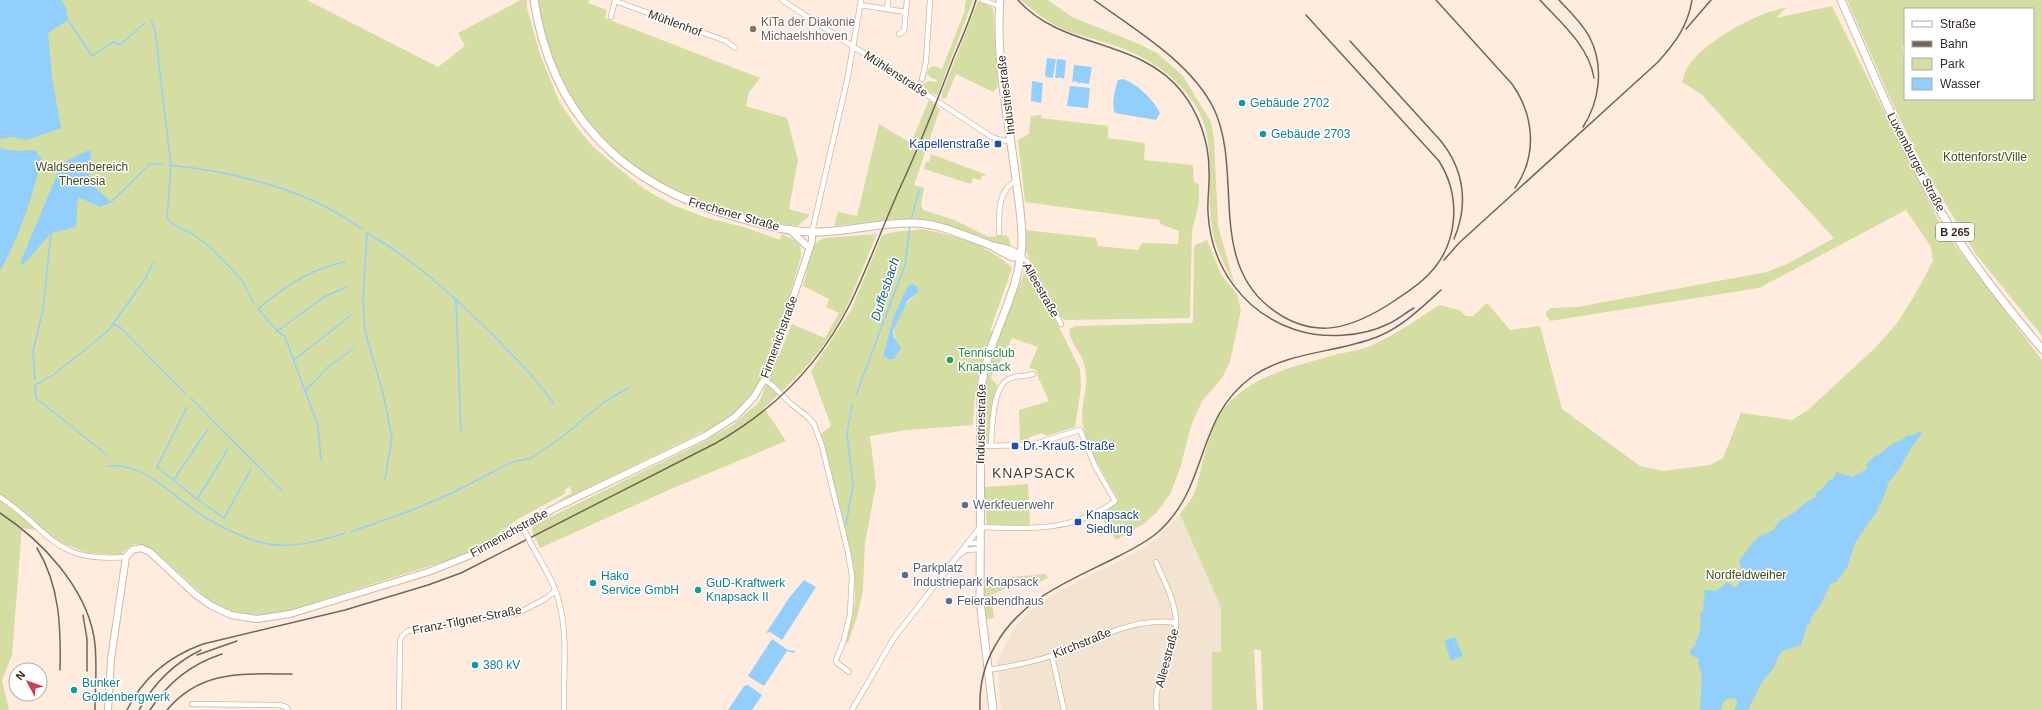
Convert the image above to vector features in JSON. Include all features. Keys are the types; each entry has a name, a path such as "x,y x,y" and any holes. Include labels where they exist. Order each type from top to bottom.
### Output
{"main road":[{"name":"Frechener Straße","path":"534,0 542,37 549,60 567,97 590,130 622,162 654,184 686,201 733,216 789,229 812,232 850,230 905,223 941,227 992,246 1013,250 1021,257"},
{"name":"Luxemburger Straße","path":"1841,0 1903,141 1931,194 1973,262 2000,298 2042,349"},
{"name":"Industriestraße","path":"993,710 980,601 980,446 982,377 1013,291 1021,257 1020,214 1002,67 999,3"}],"street":[{"path":"611,17 615,0"},
{"name":"Mühlenhof","path":"615,0 726,41 735,48"},
{"name":"Mühlenstraße","path":"782,0 992,137 1000,140 1012,141"},
{"path":"887,9 888,0"},
{"path":"900,34 904,31 907,0"},
{"path":"922,79 926,61 930,0"},
{"path":"982,0 999,3"},
{"path":"861,3 906,12"},
{"name":"Firmenichstraße","path":"805,262 806,245 812,232 835,138 854,46 861,3"},
{"path":"999,233 1003,196 1009,185 1016,181"},
{"path":"789,229 806,245"},
{"name":"Firmenichstraße","path":"126,558 130,551 136,548 148,550 196,595 212,606 236,616 264,619 290,614 446,566 483,548 522,526 714,431 745,408 765,380 812,241 812,232"},
{"name":"Alleestraße","path":"1021,257 1027,261 1060,324"},
{"path":"992,446 993,416 1000,386 1009,379 1033,374"},
{"path":"765,380 814,424 822,446 851,564 852,599 845,635 836,660 849,672"},
{"path":"852,710 890,644 980,527 1032,529 1066,525 1087,518 1115,501 1095,466 1080,430 1032,445 980,446"},
{"path":"0,497 51,541 70,552 97,558 126,558 111,659 108,710"},
{"path":"522,526 555,591 560,605 563,629 564,710"},
{"path":"967,543 981,546"},
{"path":"958,556 966,550 981,546"},
{"name":"Alleestraße","path":"1156,562 1172,600 1176,623 1174,639 1159,688 1157,710"},
{"name":"Franz-Tilgner-Straße","path":"399,710 400,641 404,633 408,630 518,613 545,599 555,591"},
{"name":"Kirchstraße","path":"989,670 1031,662 1052,656 1116,630 1154,621 1176,623"},
{"path":"1052,656 1064,710"},
{"path":"192,704 279,705 286,707 288,710"}],"shaded area":[{"path":"1180,514 1221,608 1221,652 1212,652 1212,710 1001,710 997,661 1014,629 1028,612 1050,596 1142,549 1155,540"}],"green space":[{"name":"Waldseenbereich Theresia","path":"0,0 307,0 438,67 465,46 458,33 521,0 527,0 527,8 540,54 559,101 575,125 594,148 644,189 673,205 704,217 747,228 780,240 781,234 793,239 799,244 801,256 765,371 755,389 739,409 719,424 569,497 553,503 572,493 570,486 564,491 566,493 516,520 487,543 452,559 281,613 265,615 249,614 233,612 218,606 199,592 166,561 146,546 139,544 131,545 121,555 88,553 59,542 43,531 22,528 12,655 2,680 9,710 0,710"},
{"path":"538,0 589,0 588,3 607,10 605,18 760,78 749,92 746,106 787,118 798,160 789,209 810,215 798,226 760,221 722,211 687,197 653,179 623,157 596,131 573,100 555,65 546,42 539,16"},
{"path":"966,0 973,0 939,91 937,95 931,93 923,84 929,81 936,82 937,80 930,77 927,73 929,68 934,66 942,69 964,13"},
{"path":"1021,0 1048,0 1072,17 1139,44 1157,53 1183,76 1211,122 1214,139 1218,226 1235,286 1221,257 1213,235 1210,205 1209,149 1206,132 1200,114 1190,97 1166,73 1144,58 1119,47 1058,27 1039,15"},
{"name":"Kottenforst/Ville","path":"1847,0 2042,0 2042,336 1975,253 1923,166 1893,105"},
{"path":"978,1 993,8 998,87 993,92 956,74 946,98 942,99 942,93"},
{"path":"1832,6 1942,228 2042,360 2042,710 1263,710 1261,650 1254,649 1257,710 1212,710 1212,652 1221,652 1221,608 1180,514 1195,491 1209,441 1219,417 1226,406 1235,397 1258,381 1298,365 1368,347 1396,333 1439,305 1459,310 1466,316 1473,316 1487,303 1510,330 1540,326 1562,409 1640,466 1663,471 1710,465 1723,458 1741,413 1792,420 1808,410 1876,347 1897,323 1913,298 1933,261 1931,247 1906,210 1759,288 1550,321 1546,315 1546,312 1551,308 1577,307 1767,272 1787,264 1834,238 1701,94 1682,82 1688,67 1696,56 1719,38 1747,21 1775,10 1786,8 1776,18"},
{"path":"929,100 940,109 914,185 924,188 921,205 923,210 952,219 989,237 1006,235 1009,238 1011,246 993,242 929,220 902,219 834,226 838,212 857,216 879,124 911,143"},
{"path":"1041,115 1041,118 1108,126 1108,138 1145,143 1144,160 1193,165 1194,182 1199,184 1199,202 1192,231 1189,318 1065,320 1061,317 1026,252 1025,230 1096,238 1098,246 1138,250 1142,243 1178,244 1179,231 1160,224 1159,220 1025,202 1018,140 1029,134 1031,116"},
{"path":"931,154 987,175 982,176 980,180 973,178 971,184 924,169 926,162 929,162"},
{"path":"922,229 946,234 981,247 1003,260 1012,268 990,331 993,332 984,355 978,377 973,425 907,430 870,436 876,485 865,543 863,590 857,617 848,643 846,642 855,602 854,567 821,434 831,426 811,371 851,310 882,235","holes":["914,284 918,292 903,308 899,315 894,329 897,342 888,359 883,356 893,318"]},
{"path":"877,234 838,324 820,350 799,375 764,408 786,441 671,489 540,548 532,531 532,526 703,442 733,425 759,402 792,324 825,338 839,313 826,307 829,299 803,286 812,248 818,241 824,238"},
{"path":"1207,240 1222,276 1237,294 1241,310 1230,362 1222,378 1202,401 1191,426 1181,465 1171,493 1156,513 1145,523 1116,540 1099,514 1109,509 1118,499 1095,458 1085,434 1082,423 1082,413 1086,374 1084,363 1071,339 1069,329 1076,326 1191,323 1193,321 1194,248 1195,245"},
{"path":"1025,270 1032,274 1080,369 1081,388 1075,427 1047,436 1042,433 1030,437 1027,441 1020,441 1019,410 1049,401 1036,370 1029,368 1038,347 1012,338 999,364 995,364 991,379 997,384 989,441 983,443 984,390 987,369"},
{"path":"1028,484 1030,526 987,524 984,487"},
{"path":"1046,574 1048,578 1032,585 1027,578 991,595 994,618 984,620 984,579"}],"water":[{"path":"0,0 61,0 66,7 68,20 48,33 52,77 61,128 27,140 11,137 0,139"},
{"path":"1047,58 1056,59 1053,78 1046,77 1045,75"},
{"path":"1057,59 1066,60 1064,79 1059,77 1055,78"},
{"path":"1074,65 1092,67 1089,84 1082,83 1082,81 1081,83 1077,83 1077,81 1072,82"},
{"path":"1123,79 1139,88 1154,103 1160,113 1156,120 1115,113 1113,102 1116,88 1118,80"},
{"path":"1032,81 1043,83 1041,103 1031,101"},
{"path":"1070,86 1090,88 1088,108 1067,106"},
{"path":"0,146 1,149 16,151 35,150 42,159 25,216 14,244 0,271"},
{"path":"91,149 89,182 111,202 100,207 78,197 76,227 51,233 24,264 20,263 62,163"},
{"path":"914,284 918,288 918,292 908,300 893,331 894,337 901,348 894,359 888,359 883,356 893,318 907,288 909,285"},
{"name":"Nordfeldweiher","path":"1918,432 1923,433 1913,445 1897,472 1887,484 1888,487 1877,511 1855,543 1847,568 1835,583 1831,583 1821,604 1811,618 1811,622 1807,626 1801,645 1782,651 1773,669 1762,682 1748,710 1734,710 1737,705 1737,699 1730,698 1724,701 1721,710 1700,710 1702,675 1698,664 1699,660 1690,654 1690,650 1696,645 1695,642 1700,624 1700,613 1703,612 1705,590 1716,591 1727,582 1734,587 1737,586 1741,574 1739,561 1754,541 1760,536 1774,530 1777,523 1815,498 1817,491 1820,491 1830,479 1832,480 1836,472 1852,477 1867,469 1867,463 1893,443 1900,441 1908,435 1914,435"},
{"path":"804,580 816,587 782,640 770,632 766,633 789,598"},
{"path":"1455,637 1463,656 1451,661 1444,641"},
{"path":"772,639 788,650 795,651 794,653 787,651 764,686 748,676"},
{"path":"748,685 762,695 752,710 728,710 744,686"}],"waterway":[{"path":"68,20 92,56 113,42 120,45 145,23"},
{"path":"151,20 155,30 171,166 167,218 171,223 194,235 210,247 243,281 253,303"},
{"path":"111,202 150,164 162,164"},
{"path":"169,165 220,172 270,185 318,203 341,215 362,229"},
{"name":"Duffesbach","path":"911,221 919,190"},
{"name":"Duffesbach","path":"856,395 905,265 910,225"},
{"path":"35,379 33,351 43,310 51,233"},
{"path":"385,479 392,438 383,393 365,331 363,299 367,233 402,255 451,295 519,362 554,404"},
{"path":"321,460 318,426 285,337 258,309 278,293 298,280 321,269 345,262"},
{"path":"107,455 36,398 35,385 52,376 108,331 145,279 153,263"},
{"path":"276,332 324,297 346,287"},
{"path":"456,299 461,433"},
{"path":"294,360 350,316"},
{"path":"113,324 121,328 186,394"},
{"path":"305,391 329,366 353,349"},
{"path":"351,532 412,510 450,494 512,462 531,458 561,438 604,402 628,388"},
{"path":"191,398 283,492"},
{"path":"846,525 853,485 847,434 852,404"},
{"path":"187,407 157,467 197,499 224,518 251,469"},
{"path":"174,479 208,429"},
{"path":"198,498 228,449"},
{"path":"108,466 120,466 143,473 162,485 190,507 220,526 255,540 276,545 293,545 345,533"}],"railway":[{"path":"127,710 141,687 149,678 169,661 191,649 203,644 345,610 428,585 461,573 716,443 757,416 794,384 810,366 838,326 850,304 934,109 976,0"},
{"path":"1018,0 1036,16 1056,28 1123,52 1145,62 1165,75 1182,92 1198,119 1205,139 1209,160 1208,213 1216,252 1223,269 1234,285 1246,300 1261,312 1277,322 1296,330 1319,335 1343,335 1367,332 1378,328 1414,308"},
{"path":"1094,0 1143,35 1176,62 1191,76 1204,92 1214,109 1222,133 1226,159 1232,239 1239,264 1250,287 1269,307 1285,318 1301,325 1317,328 1332,328 1363,319 1378,311 1408,292 1429,274 1439,262 1451,234 1454,219 1453,204 1451,189 1439,161 1306,15"},
{"path":"1436,0 1512,84 1525,109 1529,122 1530,149 1527,162 1515,188"},
{"path":"1540,0 1565,26 1580,45 1591,66 1594,78"},
{"path":"1559,0 1584,28 1590,38 1597,60 1598,83 1596,95 1589,117 1583,127"},
{"path":"1444,260 1459,243 1658,62 1680,34 1687,18 1692,0"},
{"path":"1686,29 1711,0"},
{"path":"1350,41 1440,140 1448,151 1459,175 1462,187 1462,213 1454,239"},
{"path":"980,710 980,693 985,669 991,653 1006,629 1019,615 1049,592 1133,549 1157,533 1174,515 1186,495 1210,432 1220,412 1234,393 1253,376 1282,362 1361,342 1386,333 1411,316 1441,290"},
{"path":"0,513 31,537 59,566 71,582 81,600 89,618 94,637 96,664 95,710"},
{"path":"37,548 45,562 55,592 59,623 60,670"},
{"path":"83,615 87,639 87,671"},
{"path":"197,655 237,641"},
{"path":"139,710 151,691 173,668 191,655 201,650"},
{"path":"150,710 164,691 181,675 200,663 222,654"},
{"path":"167,710 180,697 194,687 209,681 240,675 292,674"}],"place":[{"name":"KiTa der Diakonie Michaelshhoven","path":"753,29"},
{"name":"Gebäude 2702","path":"1242,103"},
{"name":"Gebäude 2703","path":"1263,134"},
{"name":"Kapellenstraße","path":"998,144"},
{"name":"Tennisclub Knapsack","path":"950,360"},
{"name":"Dr.-Krauß-Straße","path":"1015,446"},
{"name":"Werkfeuerwehr","path":"965,505"},
{"name":"Knapsack Siedlung","path":"1078,522"},
{"name":"Parkplatz Industriepark Knapsack","path":"905,575"},
{"name":"Hako Service GmbH","path":"593,583"},
{"name":"GuD-Kraftwerk Knapsack II","path":"698,590"},
{"name":"Feierabendhaus","path":"949,601"},
{"name":"380 kV","path":"475,665"},
{"name":"Bunker Goldenbergwerk","path":"74,690"}],"district":[{"name":"KNAPSACK","path":"1034,473"}]}
